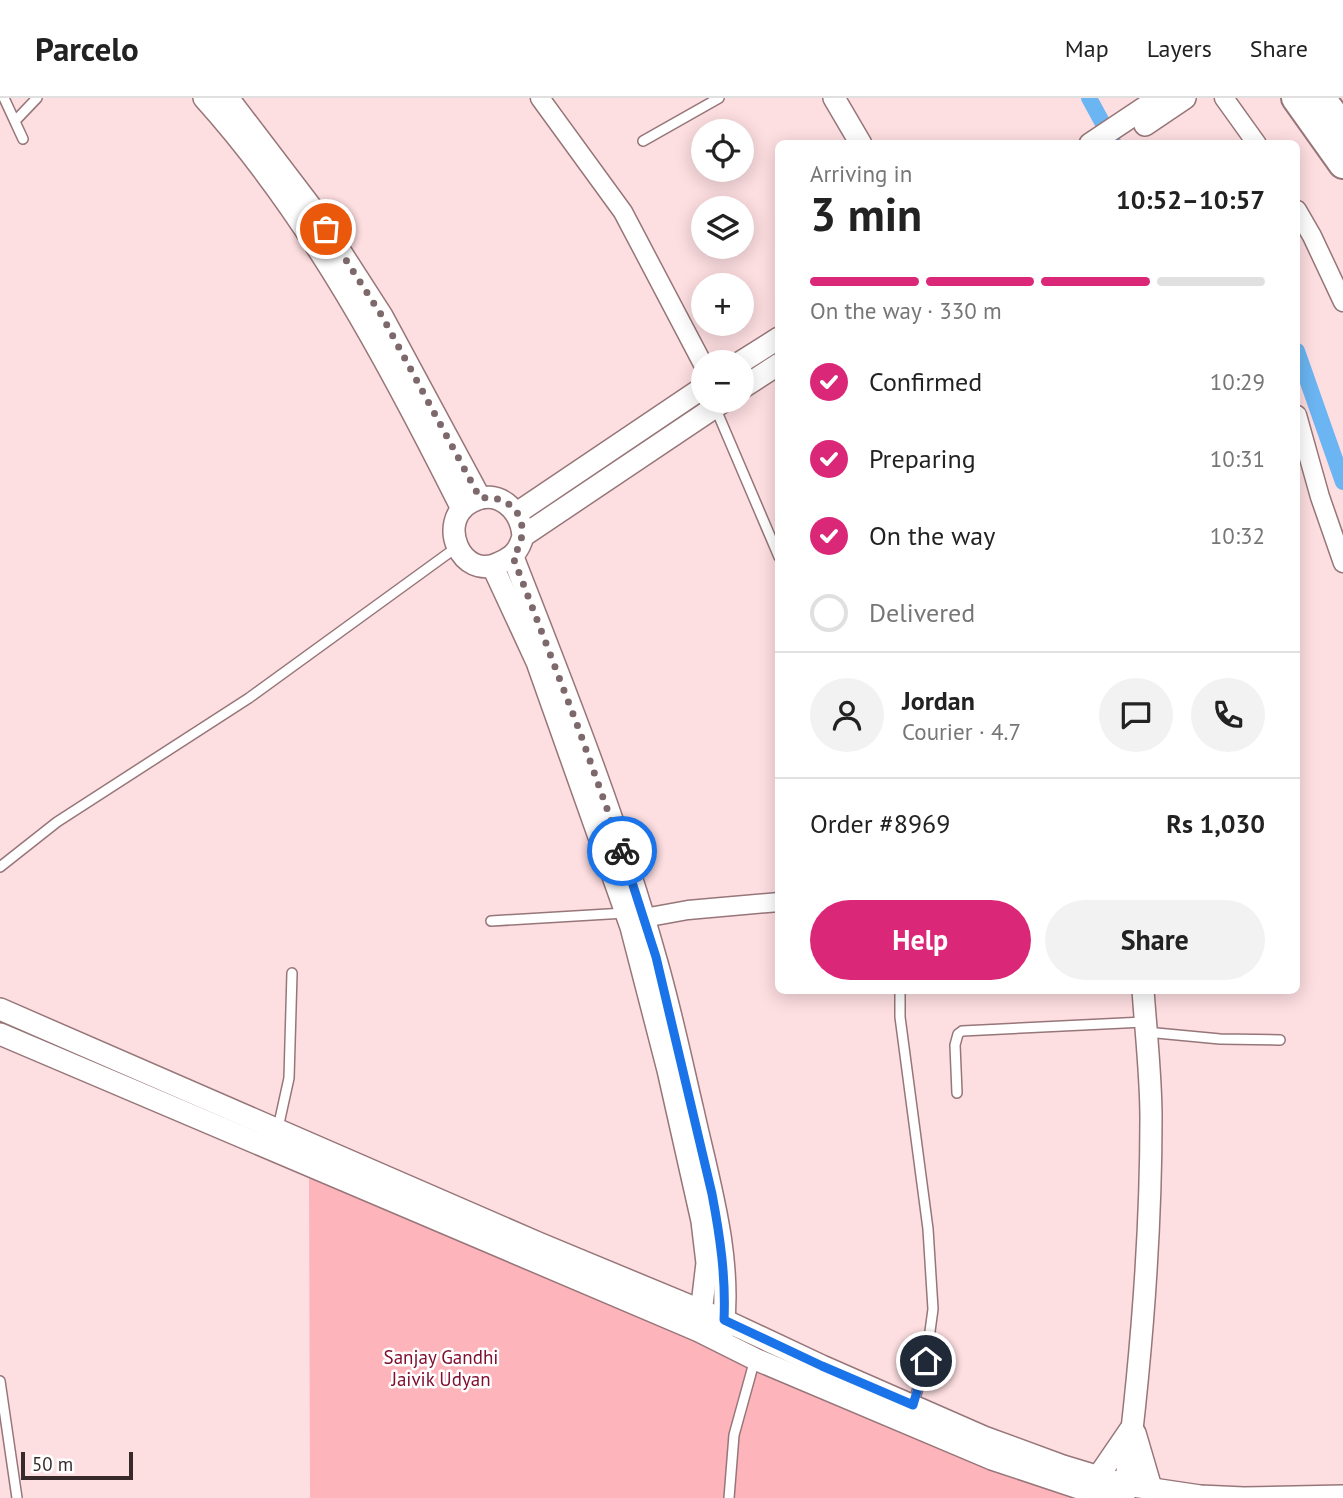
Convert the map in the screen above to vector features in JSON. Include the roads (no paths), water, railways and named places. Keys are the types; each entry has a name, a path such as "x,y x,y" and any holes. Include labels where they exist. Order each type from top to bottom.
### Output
{"main road":[{"path":"1296,98 1343,164"},
{"path":"1321,98 1343,128"}],"street":[{"path":"204,98 271,181 348,298 418,421 471,503"},
{"path":"228,98 315,212 375,305 471,503"},
{"path":"540,98 624,212 696,350"},
{"path":"834,98 859,140"},
{"path":"1122,134 1158,98"},
{"path":"1103,140 1122,134 1185,98"},
{"path":"1224,98 1254,140"},
{"path":"1300,215 1343,302"},
{"path":"754,354 775,341"},
{"path":"754,380 775,367"},
{"path":"517,513 691,396"},
{"path":"523,536 706,413"},
{"path":"1300,426 1320,497 1343,563"},
{"path":"491,497 501,499 517,513 523,536 513,557 493,567 472,563 457,547 453,527 471,503 491,497"},
{"path":"513,557 578,727 635,916 702,1222 707,1263 701,1321"},
{"path":"493,567 537,662 668,1008 720,1233 725,1290 721,1342"},
{"path":"635,916 775,902"},
{"path":"1109,1490 1133,1426 1150,1203 1151,1116 1143,994"},
{"path":"0,1009 525,1238 701,1321 721,1342 755,1359 992,1459 1109,1490 1244,1498 1343,1496"},
{"path":"0,1034 701,1321 724,1320 984,1437 1063,1466 1109,1490"},
{"path":"1109,1490 1133,1426"},
{"path":"1133,1426 1153,1493"}],"lane":[{"path":"4,98 23,139"},
{"path":"16,120 37,98"},
{"path":"643,141 719,98"},
{"path":"723,413 775,547"},
{"path":"0,867 57,822 249,698 457,547"},
{"path":"491,921 635,916"},
{"path":"278,1130 289,1078 292,973"},
{"path":"900,994 900,1017 928,1229 933,1309 926,1361 913,1405"},
{"path":"957,1093 955,1045 958,1034 962,1031 1146,1027 1220,1039 1280,1040"},
{"path":"729,1498 734,1435 755,1359 764,1338"},
{"path":"0,1381 17,1498"}],"waterway":[{"path":"1089,98 1112,140"},
{"path":"1300,360 1343,482"}],"park label":[{"name":"Sanjay Gandhi Jaivik Udyan","path":"441,1368"}]}
